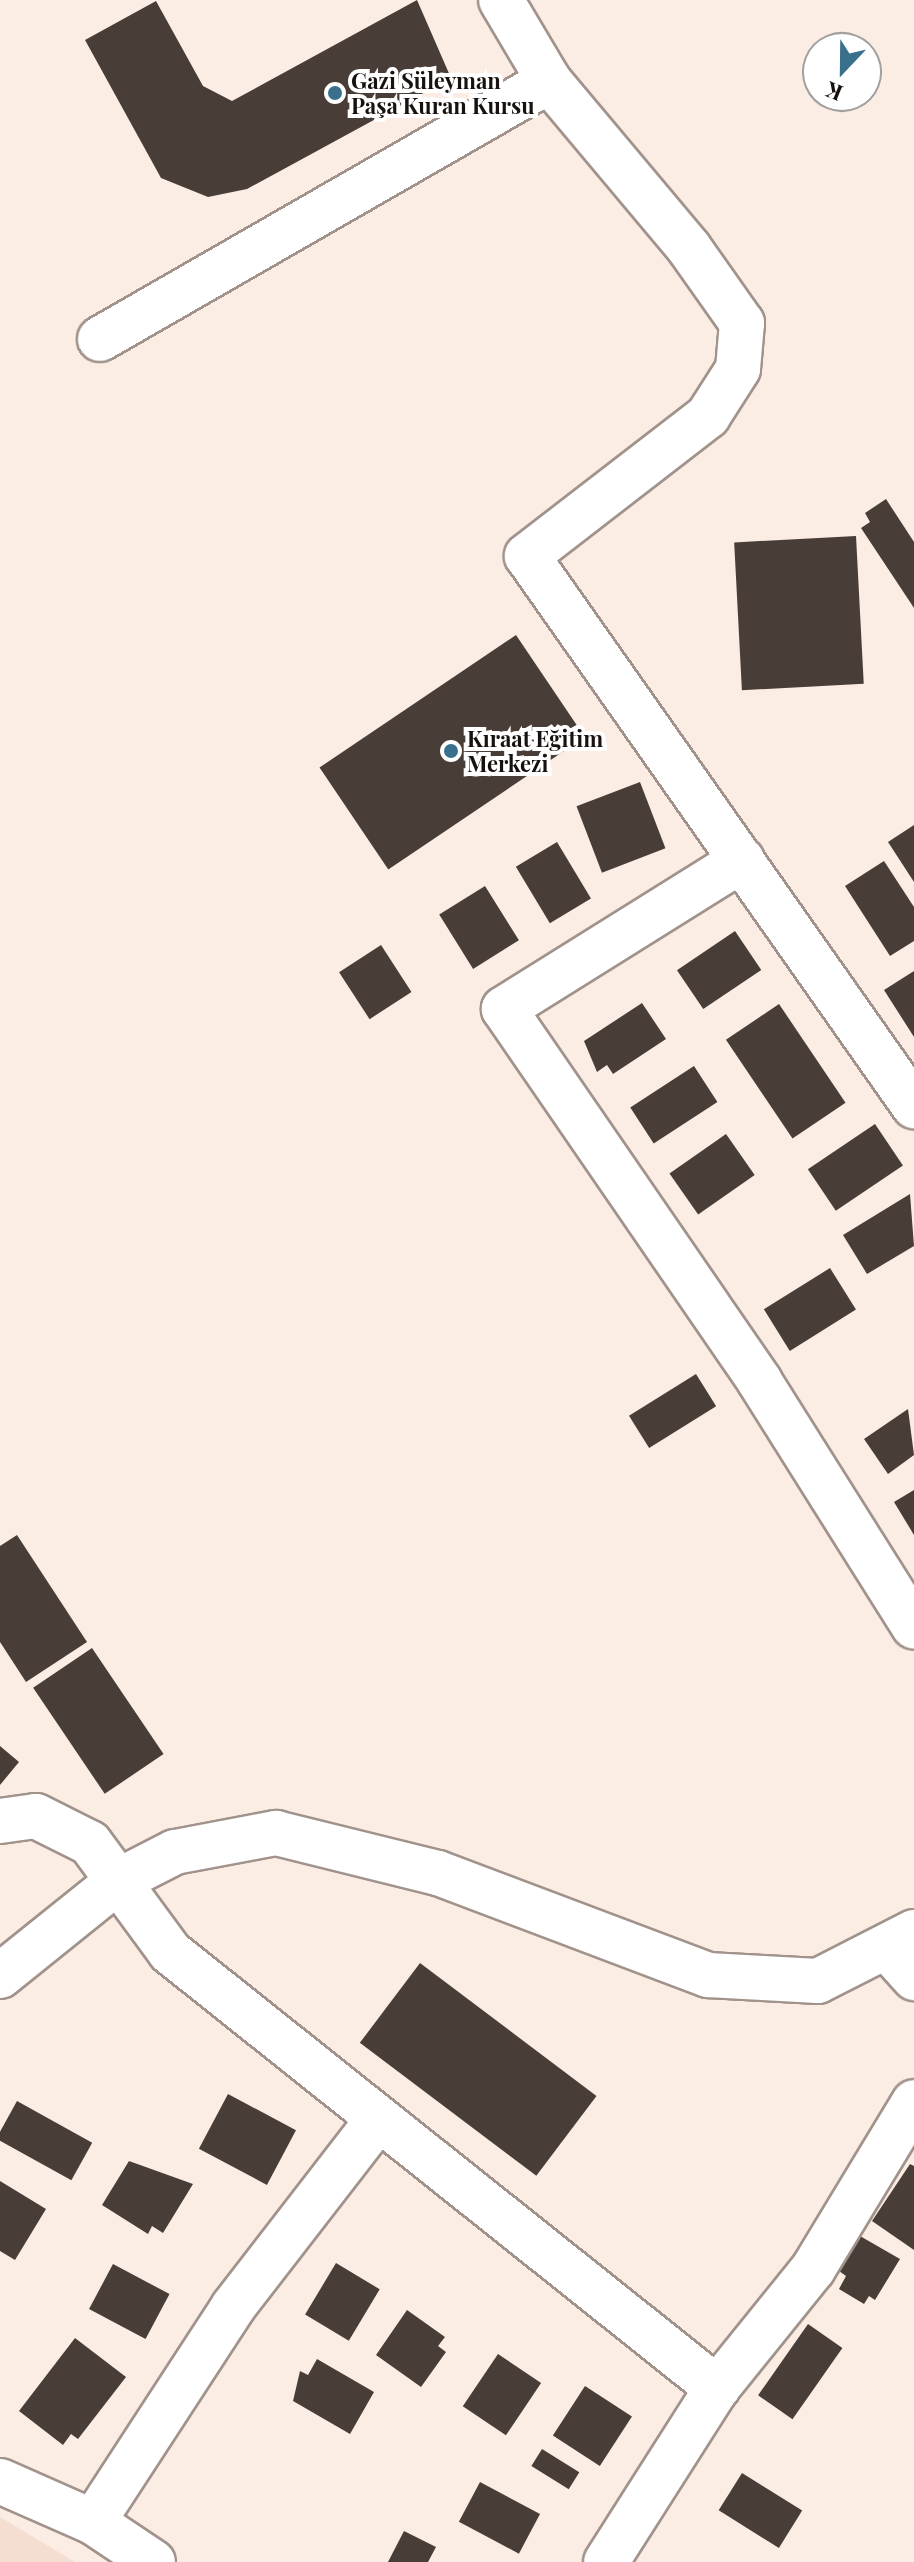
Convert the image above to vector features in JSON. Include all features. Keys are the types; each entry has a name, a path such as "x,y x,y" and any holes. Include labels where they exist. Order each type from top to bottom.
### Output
{"street":[{"path":"501,0 549,81 742,323 738,369 708,416 527,556 914,1106"},
{"path":"100,339 549,81"},
{"path":"742,860 504,1009 760,1382 914,1627"},
{"path":"0,1821 36,1816 90,1843 170,1952 376,2122 717,2388"},
{"path":"0,1976 118,1881 175,1852 276,1833 438,1873 708,1975 818,1981 906,1953"},
{"path":"606,2562 717,2388 813,2269 914,2102"},
{"path":"93,2522 233,2307 376,2122"},
{"path":"0,2481 93,2522 153,2562"}],"shaded area":[{"path":"0,2517 75,2562 0,2562"}],"building":[{"name":"Gazi Süleyman Paşa Kuran Kursu","path":"417,0 451,78 247,189 208,197 161,178 85,40 156,1 203,86 232,101"},
{"path":"886,499 914,542 914,608 861,528 870,522 865,513"},
{"path":"856,536 864,684 742,690 734,542"},
{"name":"Kıraat Eğitim Merkezi","path":"516,635 585,737 388,870 320,768"},
{"path":"640,782 665,848 602,873 577,806"},
{"path":"914,825 914,882 888,842"},
{"path":"557,842 591,899 550,923 516,867"},
{"path":"884,861 914,907 914,941 890,956 845,886"},
{"path":"485,886 519,940 473,969 439,915"},
{"path":"735,931 761,970 703,1009 677,970"},
{"path":"381,945 411,992 370,1019 339,972"},
{"path":"914,971 914,1037 884,990"},
{"path":"642,1003 666,1039 613,1074 607,1065 597,1072 584,1041"},
{"path":"779,1004 846,1103 792,1138 726,1040"},
{"path":"694,1066 717,1102 654,1143 630,1107"},
{"path":"875,1124 903,1165 836,1211 808,1169"},
{"path":"726,1134 755,1175 698,1215 669,1174"},
{"path":"910,1194 914,1246 867,1274 843,1235"},
{"path":"830,1268 856,1310 790,1351 764,1309"},
{"path":"696,1374 716,1406 649,1448 629,1416"},
{"path":"908,1409 914,1455 888,1474 864,1439"},
{"path":"914,1490 914,1535 894,1502"},
{"path":"17,1535 87,1642 26,1682 0,1642 0,1546"},
{"path":"92,1648 164,1754 105,1794 33,1688"},
{"path":"0,1746 19,1762 0,1785"},
{"path":"420,1963 596,2096 536,2176 360,2043"},
{"path":"228,2094 296,2130 267,2185 199,2149"},
{"path":"17,2101 92,2143 71,2180 0,2141 0,2132"},
{"path":"129,2161 193,2184 163,2233 152,2226 148,2234 102,2205"},
{"path":"910,2164 914,2166 914,2250 872,2221"},
{"path":"0,2181 46,2209 15,2260 0,2251"},
{"path":"860,2236 900,2259 875,2300 869,2296 864,2304 839,2289 846,2276 839,2271"},
{"path":"336,2263 380,2289 349,2341 305,2314"},
{"path":"113,2264 170,2294 146,2339 89,2309"},
{"path":"407,2310 445,2337 438,2346 446,2352 421,2387 376,2355"},
{"path":"808,2324 842,2348 793,2419 758,2395"},
{"path":"75,2338 126,2377 78,2439 71,2434 63,2445 19,2411"},
{"path":"498,2354 541,2383 506,2435 463,2406"},
{"path":"317,2359 374,2392 350,2434 293,2401 300,2371 308,2375"},
{"path":"585,2386 632,2416 600,2466 553,2435"},
{"path":"542,2449 579,2472 569,2489 531,2466"},
{"path":"742,2473 802,2511 779,2548 719,2510"},
{"path":"480,2482 540,2514 519,2554 459,2522"},
{"path":"404,2531 436,2547 428,2562 388,2562"}],"place":[{"name":"Gazi Süleyman Paşa Kuran Kursu","path":"335,93"},
{"name":"Kıraat Eğitim Merkezi","path":"451,751"}]}
